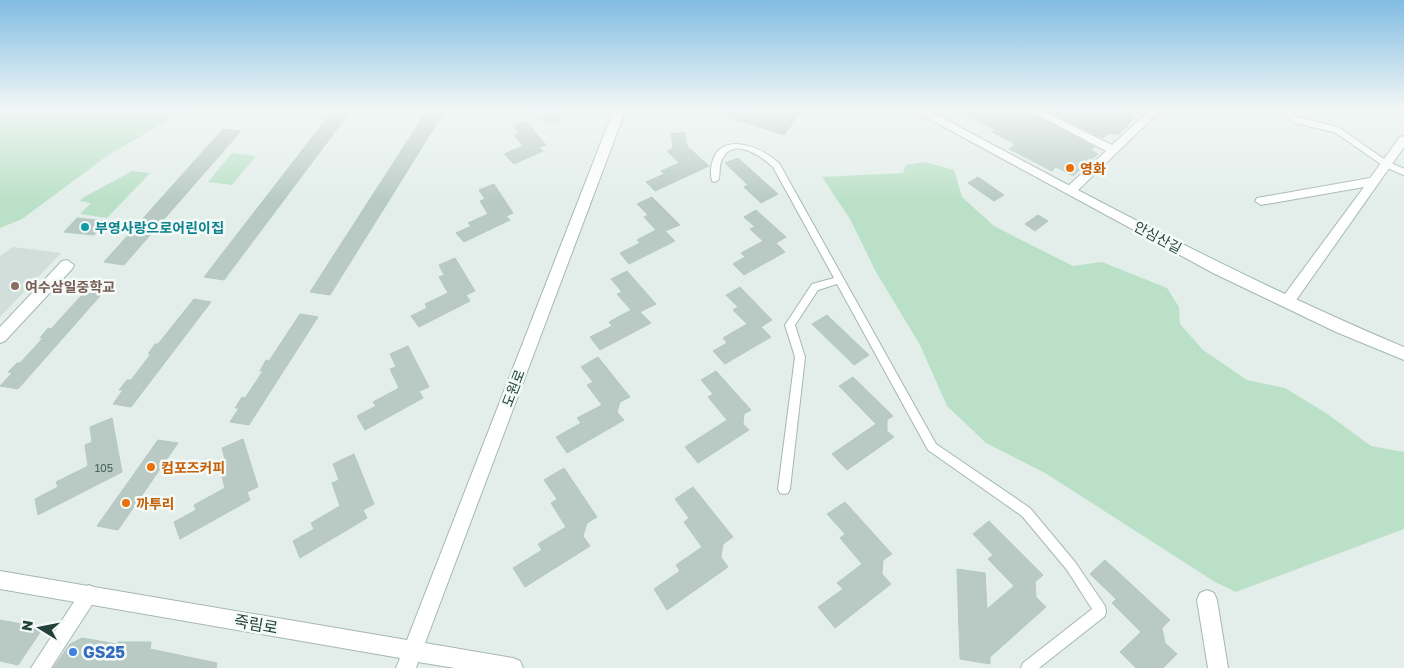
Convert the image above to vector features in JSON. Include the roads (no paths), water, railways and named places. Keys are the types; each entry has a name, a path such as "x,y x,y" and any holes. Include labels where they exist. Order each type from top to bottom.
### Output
{"street":[{"name":"도원로","path":"409,659 608,140"},
{"name":"안심산길","path":"976,140 1169,244 1287,302 1404,354"},
{"path":"1094,140 1114,150"},
{"path":"1071,190 1124,140"},
{"path":"1287,302 1403,140"},
{"path":"715,179 716,160 720,152 728,148 738,146 768,157 776,165 932,447 1026,512 1071,566 1100,611 1028,668"},
{"path":"1261,202 1374,181"},
{"path":"0,337 67,265"},
{"path":"784,490 800,357 790,325 815,287 840,280"},
{"name":"죽림로","path":"0,580 89,594 409,659 513,668"},
{"path":"40,668 89,594"},
{"path":"1207,600 1218,668"}],"lane":[{"path":"1352,140 1386,164 1404,172"}],"place":[{"name":"영화","path":"1070,168"},
{"name":"부영사랑으로어린이집","path":"85,227"},
{"name":"여수삼일중학교","path":"15,286"},
{"name":"컴포즈커피","path":"151,467"},
{"name":"까투리","path":"126,503"},
{"name":"GS25","path":"73,652"}]}
